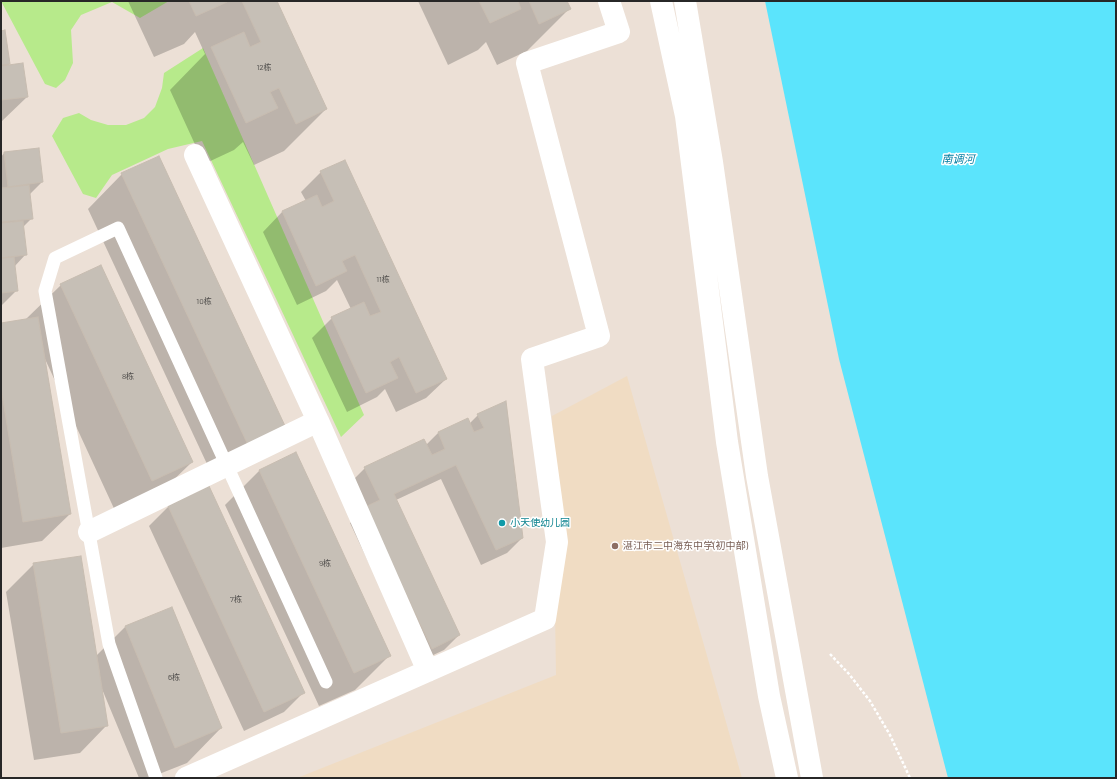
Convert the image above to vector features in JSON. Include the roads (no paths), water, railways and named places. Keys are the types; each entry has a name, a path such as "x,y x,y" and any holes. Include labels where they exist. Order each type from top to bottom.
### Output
{"street":[{"path":"186,778 545,619 557,542 532,359 599,336 527,63 619,32 609,1"},
{"path":"662,1 686,116 728,450 769,696 787,778"},
{"path":"685,1 712,162 757,476 812,778"},
{"path":"195,155 318,421 428,671"},
{"path":"89,532 318,421"}],"lane":[{"path":"156,778 109,644 45,291 55,258 118,228 326,682"}],"water":[{"name":"南调河","path":"765,1 1116,1 1116,778 948,778 839,359"}],"place":[{"name":"小天使幼儿园","path":"502,523"},
{"name":"湛江市二中海东中学(初中部)","path":"615,546"}]}
